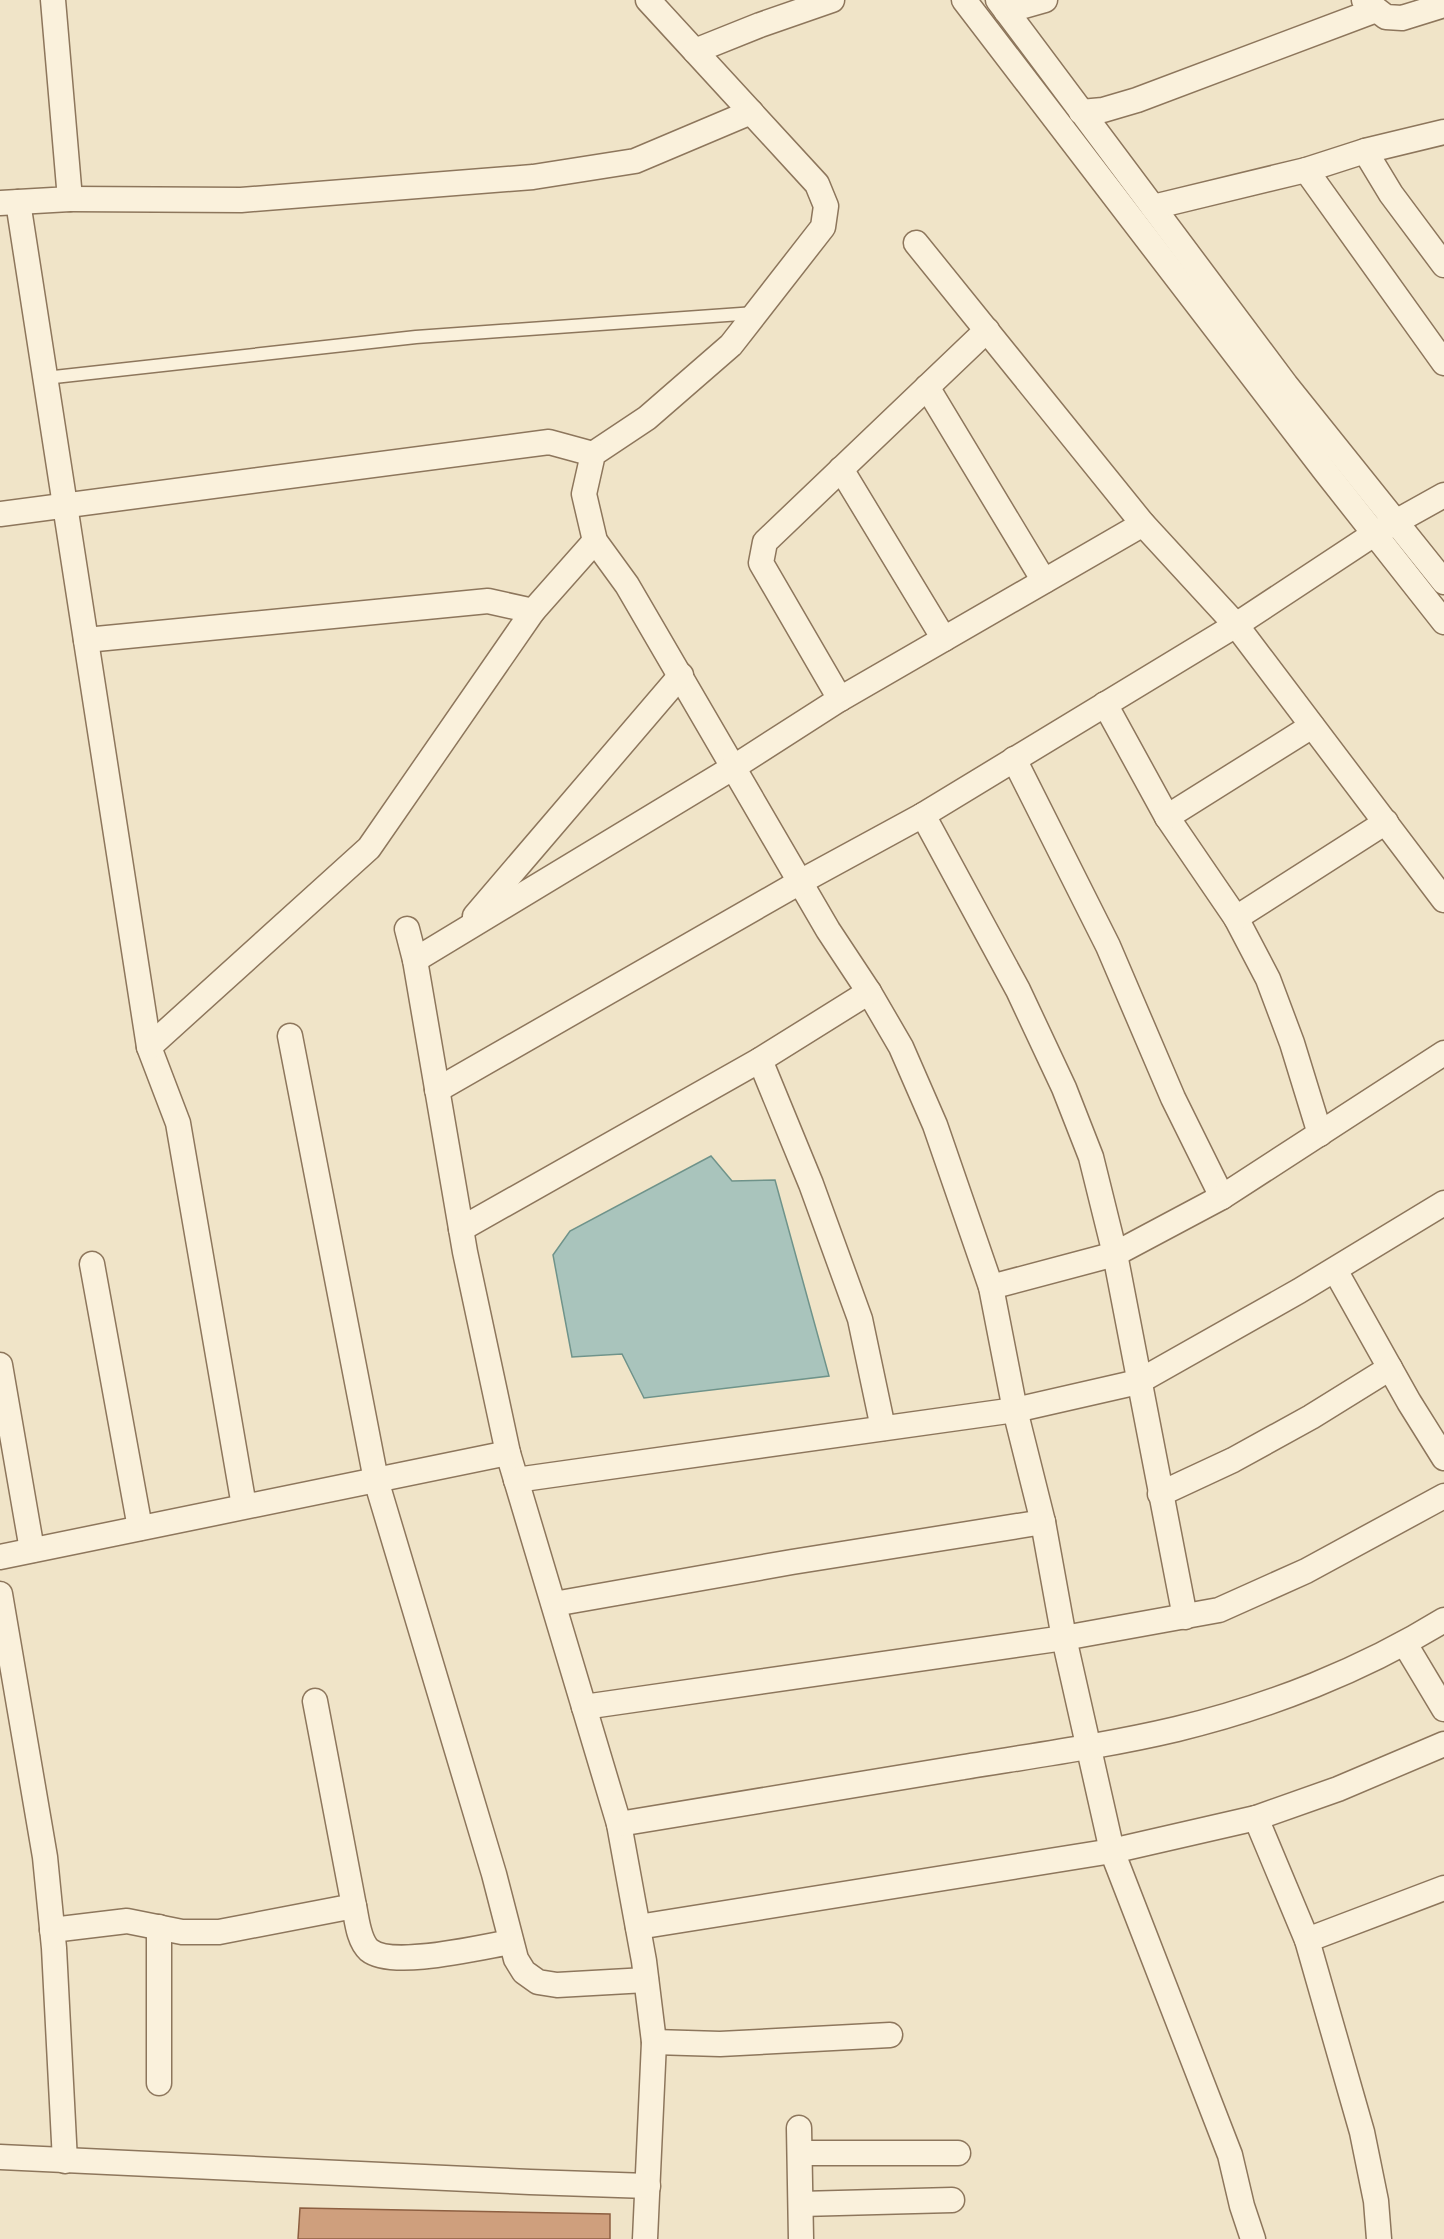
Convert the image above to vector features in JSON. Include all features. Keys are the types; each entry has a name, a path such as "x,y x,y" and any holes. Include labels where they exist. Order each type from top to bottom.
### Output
{"street":[{"path":"53,0 70,199"},
{"path":"648,0 817,184 826,206 823,227 731,345 647,418 593,454 585,494 595,541 627,585 828,930 869,992 900,1047 935,1125 991,1287 1015,1410 1043,1522 1064,1638 1089,1746 1095,1786 1112,1851 1230,2155 1242,2206 1253,2239"},
{"path":"695,51 832,0"},
{"path":"964,0 1444,622"},
{"path":"1045,0 1002,5 1286,385 1444,582"},
{"path":"1081,112 1103,110 1137,100 1370,5 1386,17 1402,18 1444,5"},
{"path":"244,1506 178,1123 149,1047 45,378 9,203 70,199 241,200 533,177 635,161 751,112"},
{"path":"1153,207 1306,170 1365,151 1444,132"},
{"path":"1365,151 1392,194 1444,266"},
{"path":"1306,170 1444,363"},
{"path":"916,243 1143,524 1236,625 1444,900"},
{"path":"840,699 762,563 765,542 987,330"},
{"path":"927,387 1044,581"},
{"path":"0,514 549,442 593,454"},
{"path":"841,469 944,639"},
{"path":"437,1090 800,882 923,815 1236,625 1374,534 1444,495"},
{"path":"415,960 734,767 840,699 1143,524"},
{"path":"149,1047 369,848 533,611 595,541"},
{"path":"86,640 488,601 533,611"},
{"path":"459,933 681,675"},
{"path":"1106,704 1167,817 1236,918 1269,979 1292,1043 1320,1134"},
{"path":"1167,817 1312,726"},
{"path":"1014,759 1108,946 1173,1098 1222,1197"},
{"path":"923,815 1018,990 1064,1088 1091,1157 1114,1254 1185,1617"},
{"path":"1236,918 1386,822"},
{"path":"407,929 415,960 461,1228 508,1453 619,1824 638,1927 654,2043 645,2239"},
{"path":"461,1228 760,1060 869,992"},
{"path":"290,1036 376,1480 494,1874 516,1959 524,1972 538,1982 556,1985 646,1980"},
{"path":"991,1287 1114,1254 1222,1197 1444,1053"},
{"path":"760,1060 812,1184 860,1319 883,1428"},
{"path":"516,1480 1015,1410 1138,1382 1335,1270 1444,1203"},
{"path":"92,1264 140,1528"},
{"path":"1335,1270 1444,1458"},
{"path":"0,1365 33,1550"},
{"path":"1160,1494 1243,1455 1311,1417 1390,1368"},
{"path":"0,1557 508,1453"},
{"path":"585,1707 1064,1638 1219,1610 1306,1571 1444,1496"},
{"path":"554,1604 792,1562 1043,1522"},
{"path":"0,1594 45,1857 52,1930 65,2161"},
{"path":"619,1824 1089,1746 1177,1729 1334,1677 1406,1644 1444,1620"},
{"path":"1406,1644 1444,1709"},
{"path":"315,1701 354,1906 361,1938 368,1949 383,1957 411,1958 511,1942"},
{"path":"638,1927 1112,1851 1256,1818 1338,1789 1444,1744"},
{"path":"1256,1818 1307,1940 1362,2132 1376,2201 1379,2239"},
{"path":"1307,1940 1444,1888"},
{"path":"52,1930 127,1921 182,1932 219,1932 354,1906"},
{"path":"159,1928 159,2084"},
{"path":"654,2043 720,2044 890,2035"},
{"path":"800,2128 801,2239"},
{"path":"800,2153 958,2153"},
{"path":"0,2157 648,2186"},
{"path":"801,2204 952,2200"}],"lane":[{"path":"45,378 417,337 756,313"}],"water":[{"path":"711,1156 732,1181 775,1180 829,1376 644,1398 622,1354 572,1357 553,1255 570,1231"}],"building":[{"path":"300,2208 610,2214 610,2239 298,2239"}]}
